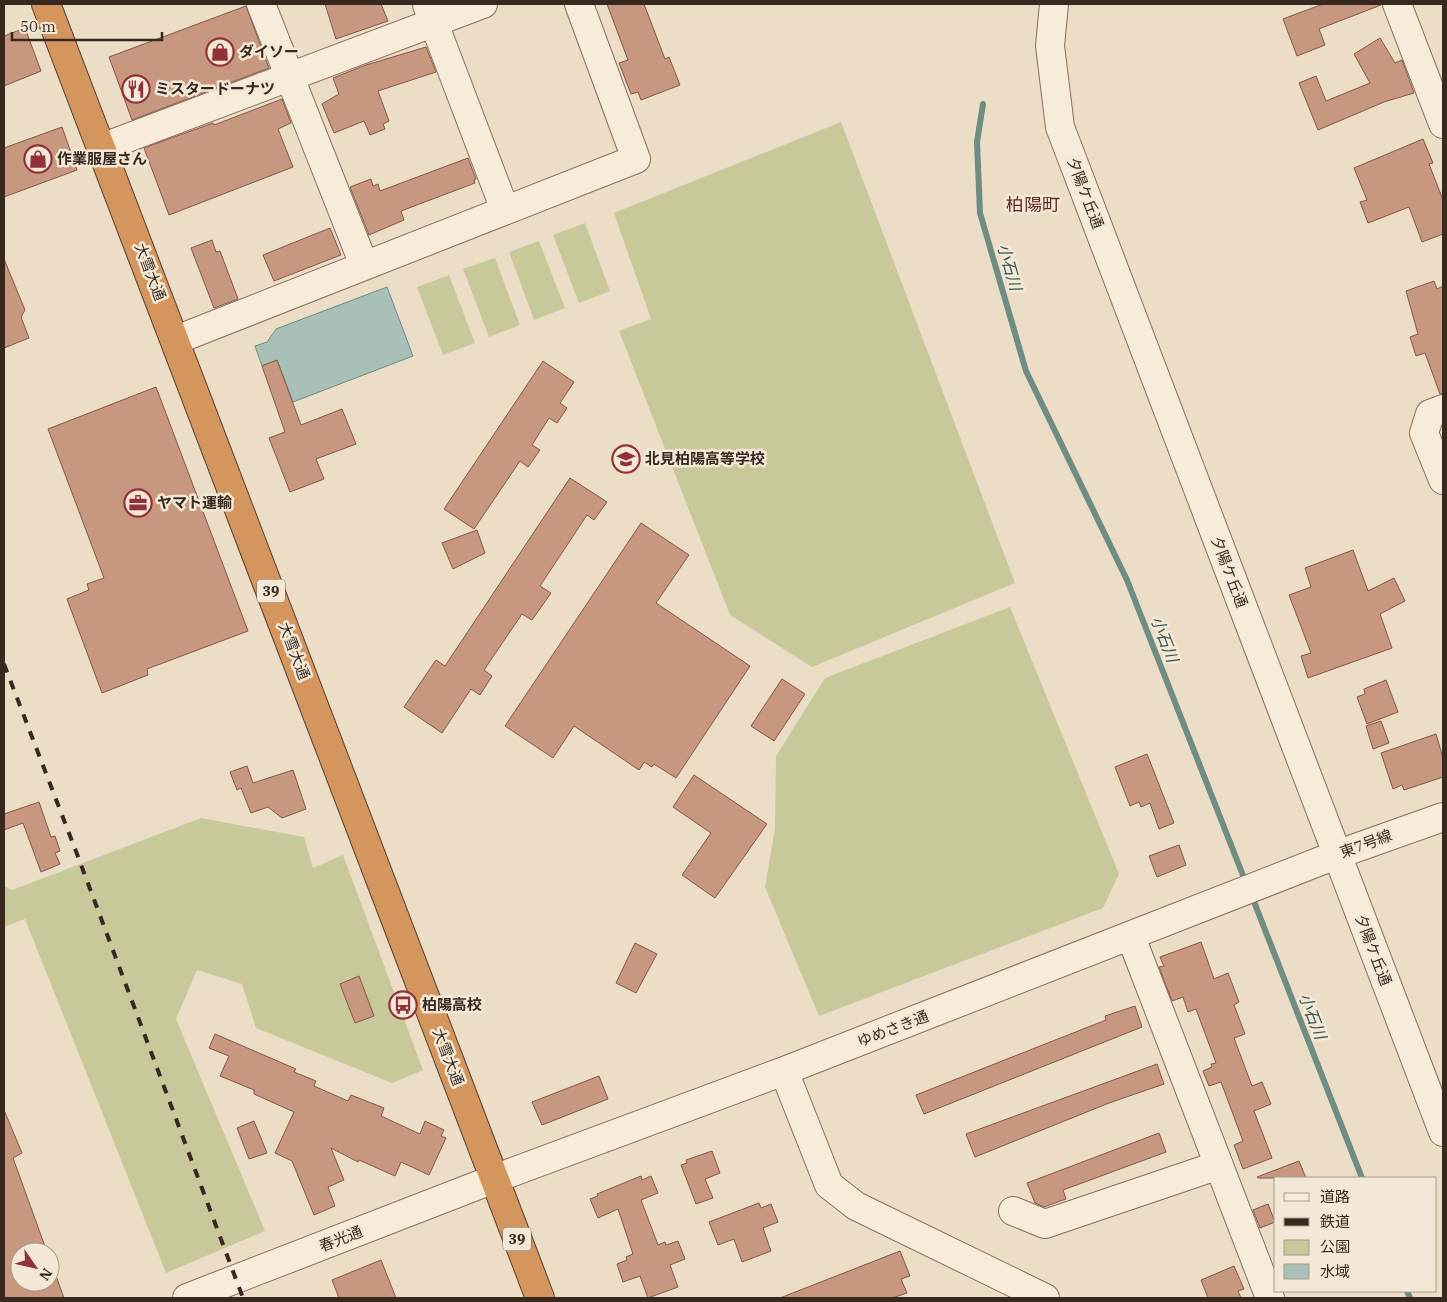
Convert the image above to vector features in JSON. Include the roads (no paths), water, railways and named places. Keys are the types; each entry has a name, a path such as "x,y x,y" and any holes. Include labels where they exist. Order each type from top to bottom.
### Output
{"highway":[{"name":"大雪大通","path":"46,4 176,340 540,1298"}],"street":[{"path":"261,4 364,265"},
{"path":"101,148 290,77 430,13 484,4"},
{"path":"176,340 636,159 579,4"},
{"name":"夕陽ケ丘通","path":"1054,4 1050,46 1060,127 1443,1132"},
{"path":"1397,4 1443,124"},
{"path":"430,13 505,210"},
{"path":"1443,409 1430,414 1424,433 1443,480"},
{"name":"東7号線","path":"1290,874 1336,855 1443,817"},
{"name":"ゆめさき通","path":"494,1179 784,1071 1290,874"},
{"path":"1131,937 1270,1298"},
{"path":"784,1071 829,1185 856,1206 1044,1298"},
{"path":"1013,1211 1044,1224 1219,1166"},
{"name":"春光通","path":"187,1298 494,1179"}],"water":[{"path":"387,287 413,356 293,402 277,360 262,366 255,346 267,342 276,329"}],"waterway":[{"name":"小石川","path":"983,104 977,142 980,213 1026,371 1127,580 1246,883"},
{"name":"小石川","path":"1251,894 1362,1177"},
{"name":"小石川","path":"1407,1292 1410,1298"}],"railway":[{"path":"4,664 243,1298"}],"place":[{"name":"ダイソー","path":"220,52"},
{"name":"ミスタードーナツ","path":"136,89"},
{"name":"作業服屋さん","path":"38,159"},
{"name":"北見柏陽高等学校","path":"626,459"},
{"name":"ヤマト運輸","path":"138,503"},
{"name":"柏陽高校","path":"403,1005"}],"district":[{"name":"柏陽町","path":"1033,205"}]}
